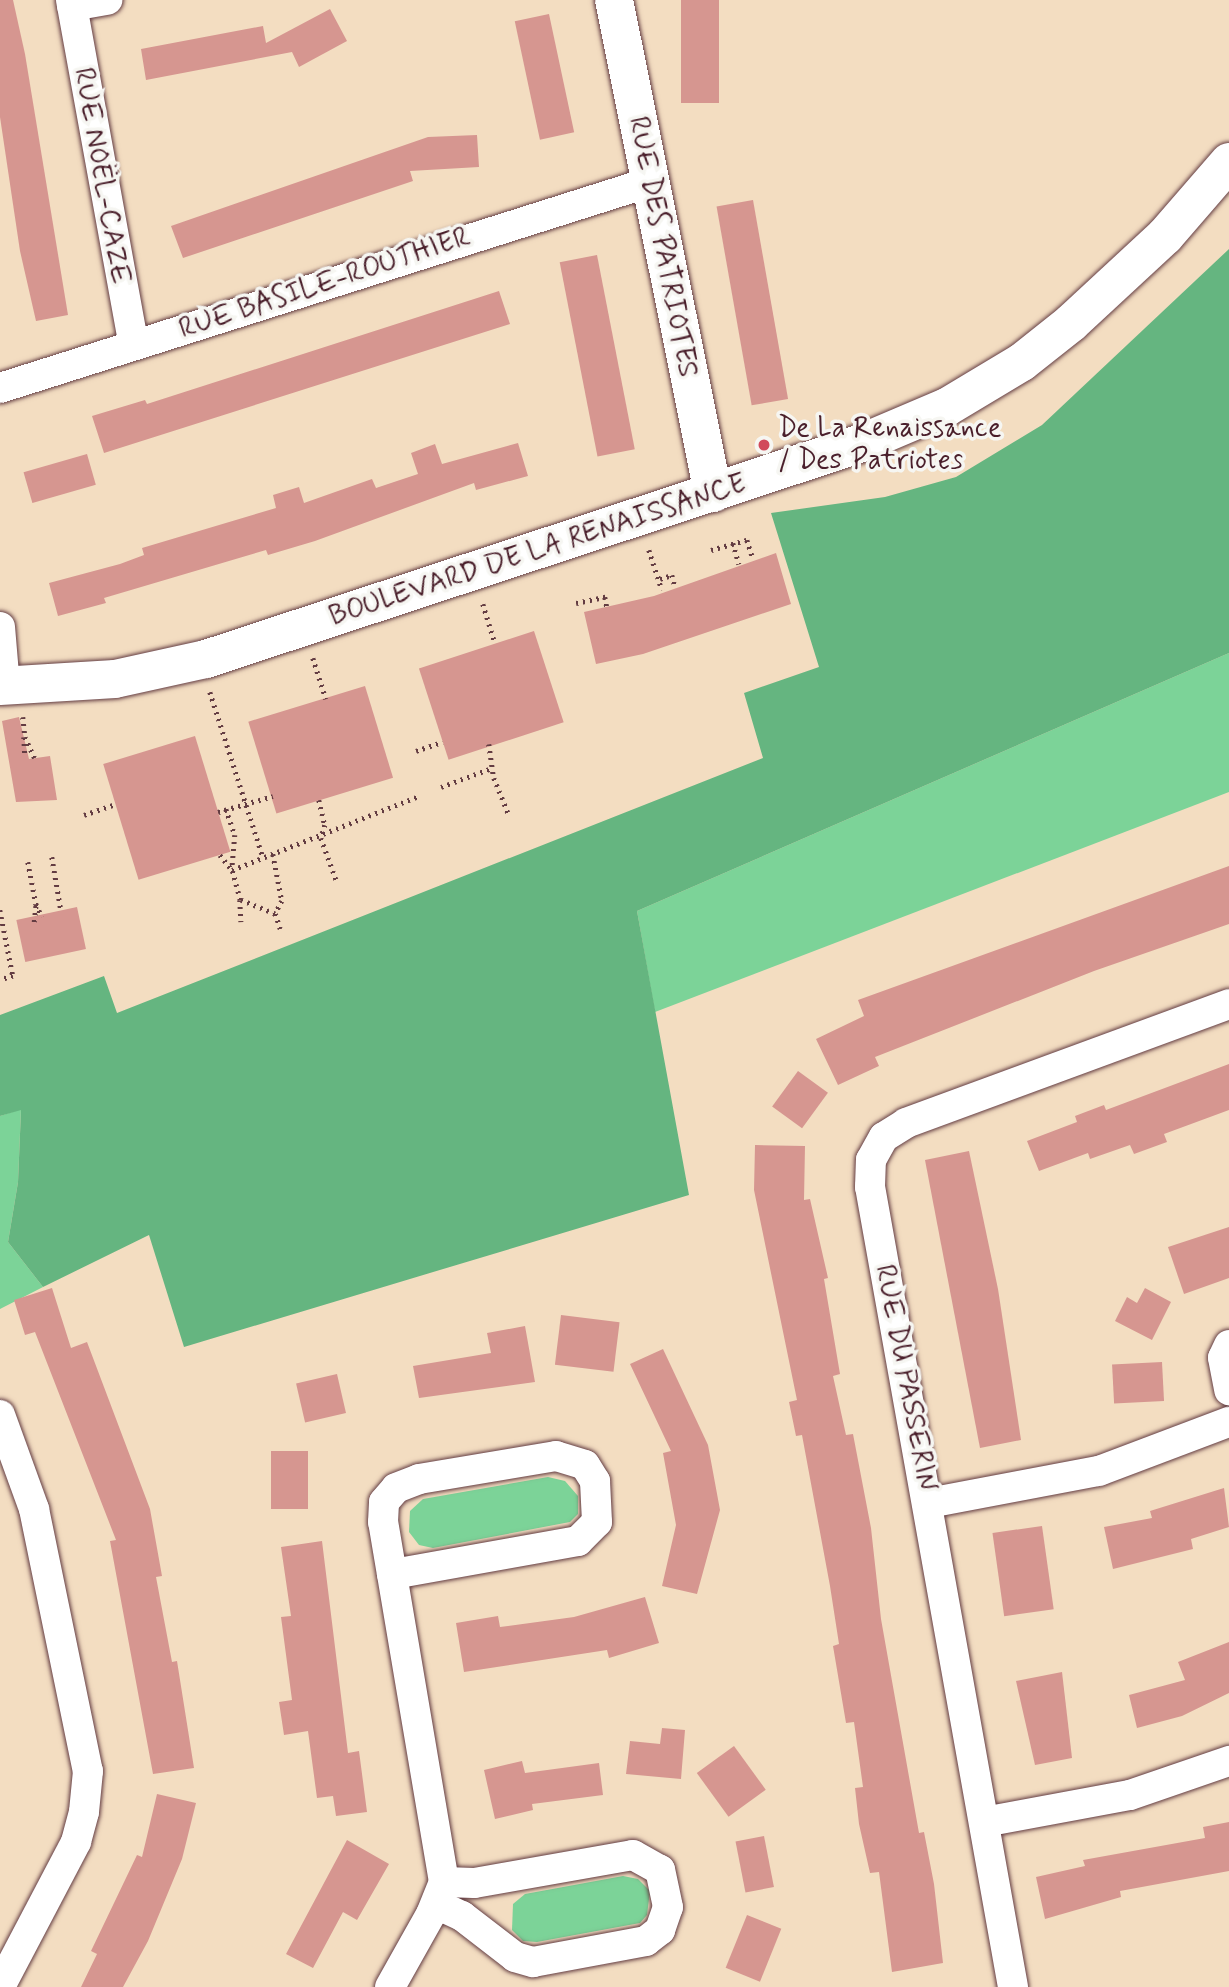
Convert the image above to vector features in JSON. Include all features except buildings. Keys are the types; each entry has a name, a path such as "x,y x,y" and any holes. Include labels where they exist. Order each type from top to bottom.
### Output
{"street":[{"name":"RUE NOËL-CAZE","path":"107,0 71,3 134,345"},
{"name":"RUE DES PATRIOTES","path":"614,0 713,494"},
{"name":"BOULEVARD DE LA RENAISSANCE","path":"9,696 115,679 206,659 713,494 862,443 947,407 1022,362 1071,323 1165,236 1229,162"},
{"name":"RUE BASILE-ROUTHIER","path":"0,388 650,182"},
{"path":"0,627 9,696"},
{"name":"RUE DU PASSERIN","path":"1013,1987 929,1503 870,1187 871,1160 878,1144 906,1123 1229,1004"},
{"path":"1229,1345 1223,1359 1229,1390"},
{"path":"0,1415 12,1476 78,1709 87,1784 85,1812 69,1858 1,1987"},
{"path":"929,1503 1099,1471 1229,1422"},
{"path":"390,1987 440,1893 474,1883 632,1855 660,1870 668,1907 660,1930 646,1941 533,1962 515,1957 462,1916 440,1893 392,1574 383,1511 396,1488 419,1479 556,1456 585,1465 595,1481 597,1522 578,1541 392,1574"},
{"path":"984,1822 1130,1795 1229,1761"}],"path":[{"path":"711,550 747,540 753,559"},
{"path":"733,544 739,564"},
{"path":"649,550 662,590"},
{"path":"660,579 672,575 675,586"},
{"path":"576,603 605,597 607,607"},
{"path":"483,604 495,643"},
{"path":"313,658 326,699"},
{"path":"210,690 263,858"},
{"path":"9,696 35,758"},
{"path":"25,737 25,757"},
{"path":"416,751 442,742"},
{"path":"489,744 492,768 508,813"},
{"path":"441,787 492,768"},
{"path":"218,812 273,796"},
{"path":"232,870 419,796"},
{"path":"319,800 322,834 337,883"},
{"path":"85,815 116,804"},
{"path":"226,809 235,835 232,870 240,900 240,922"},
{"path":"273,854 282,901 275,914 279,929"},
{"path":"220,855 232,870"},
{"path":"52,858 61,910"},
{"path":"28,862 36,904 42,917"},
{"path":"240,900 275,914"},
{"path":"34,922 36,904"},
{"path":"0,910 3,936 13,975 2,978"}],"green space":[{"path":"1229,249 1229,653 637,911 689,1195 184,1347 149,1235 43,1287 8,1242 18,1182 21,1110 0,1116 0,1015 104,976 117,1013 763,758 744,693 819,667 771,513 885,497 956,477 1042,425"},
{"path":"1229,653 1229,792 655,1012 637,911"},
{"path":"21,1109 18,1182 8,1242 43,1287 0,1309 0,1116"},
{"path":"548,1477 565,1481 578,1496 578,1514 570,1522 433,1548 419,1545 409,1532 410,1511 423,1499"},
{"path":"623,1876 638,1879 650,1891 647,1915 640,1923 537,1942 523,1941 512,1930 513,1904 525,1894"}],"place":[{"name":"De La Renaissance / Des Patriotes","path":"764,445"}]}
